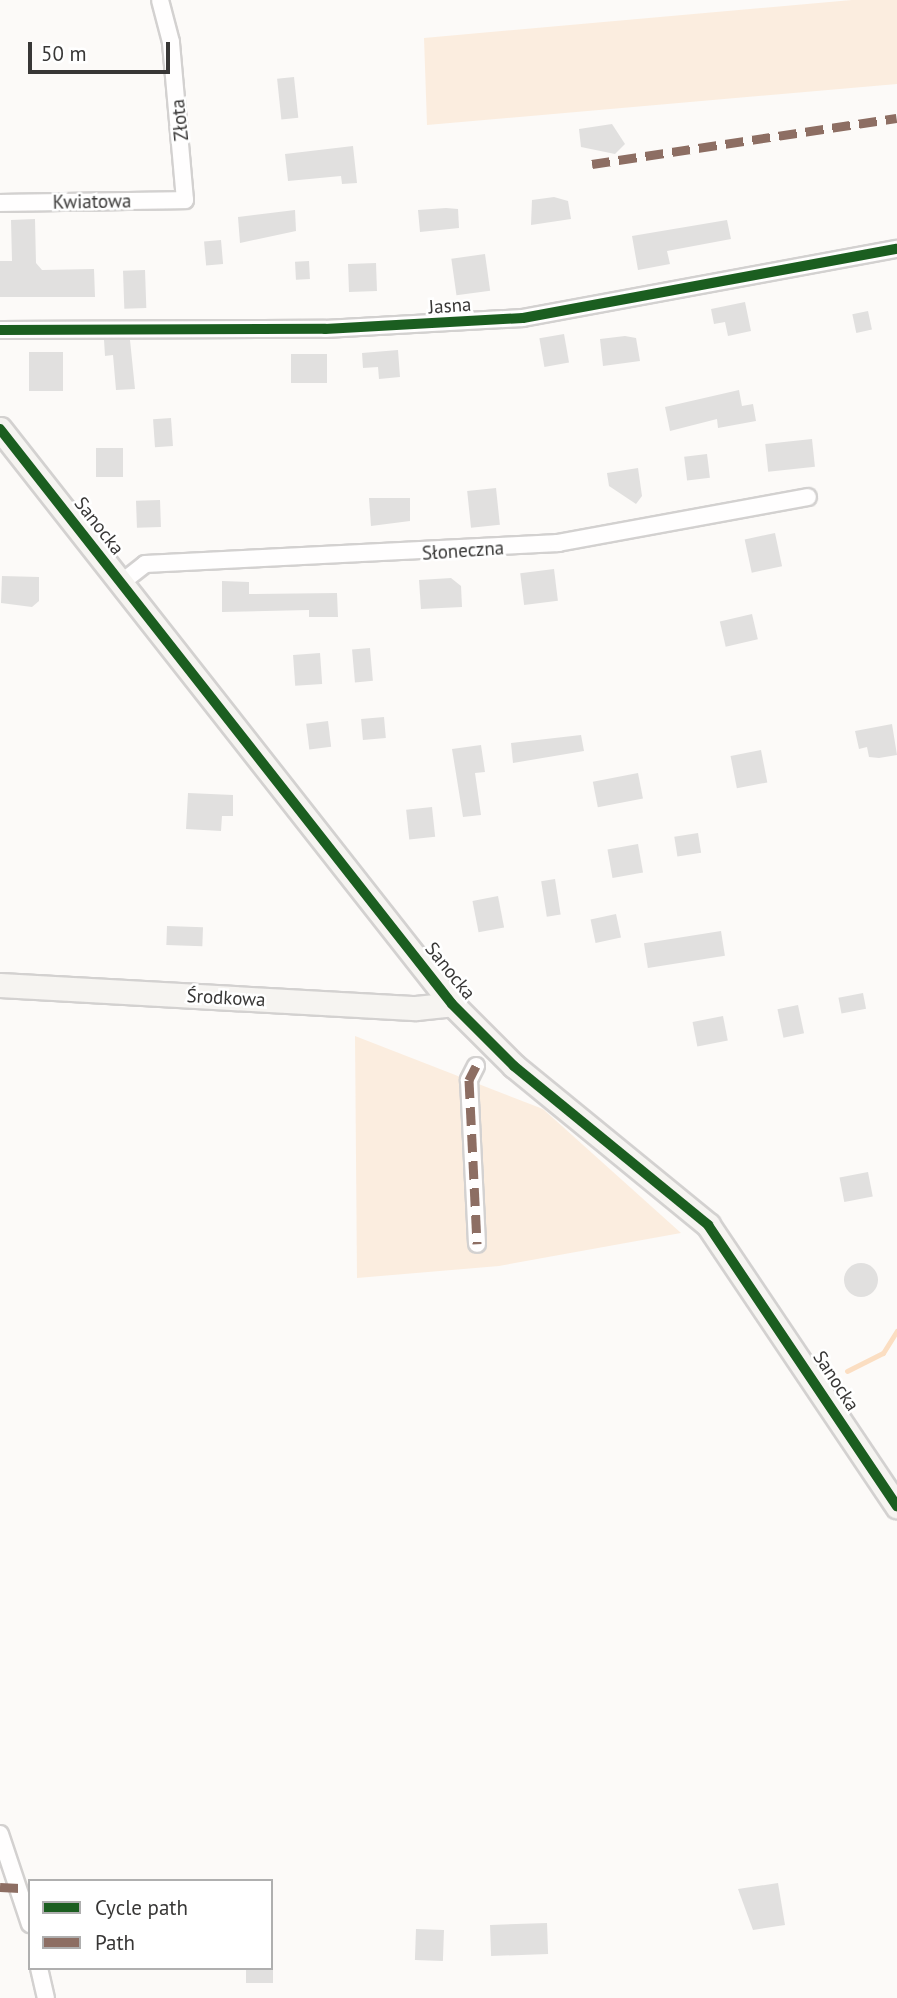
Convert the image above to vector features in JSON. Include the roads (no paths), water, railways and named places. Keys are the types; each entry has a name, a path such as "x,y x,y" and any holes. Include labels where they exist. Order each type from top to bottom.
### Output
{"street":[{"name":"Złota","path":"160,0 171,41 185,200"},
{"name":"Kwiatowa","path":"0,202 185,200"},
{"name":"Jasna","path":"0,330 325,329 523,318 897,249"},
{"name":"Sanocka","path":"0,429 452,1004 514,1066 708,1225 897,1506"},
{"name":"Słoneczna","path":"121,583 145,564 509,548 808,498"},
{"name":"Środkowa","path":"0,985 416,1009 452,1004"},
{"path":"476,1066 469,1080 477,1244"},
{"path":"0,1835 28,1918"},
{"path":"39,1970 46,1998"}],"waterway":[{"path":"847,1371 883,1353 897,1331"}]}
